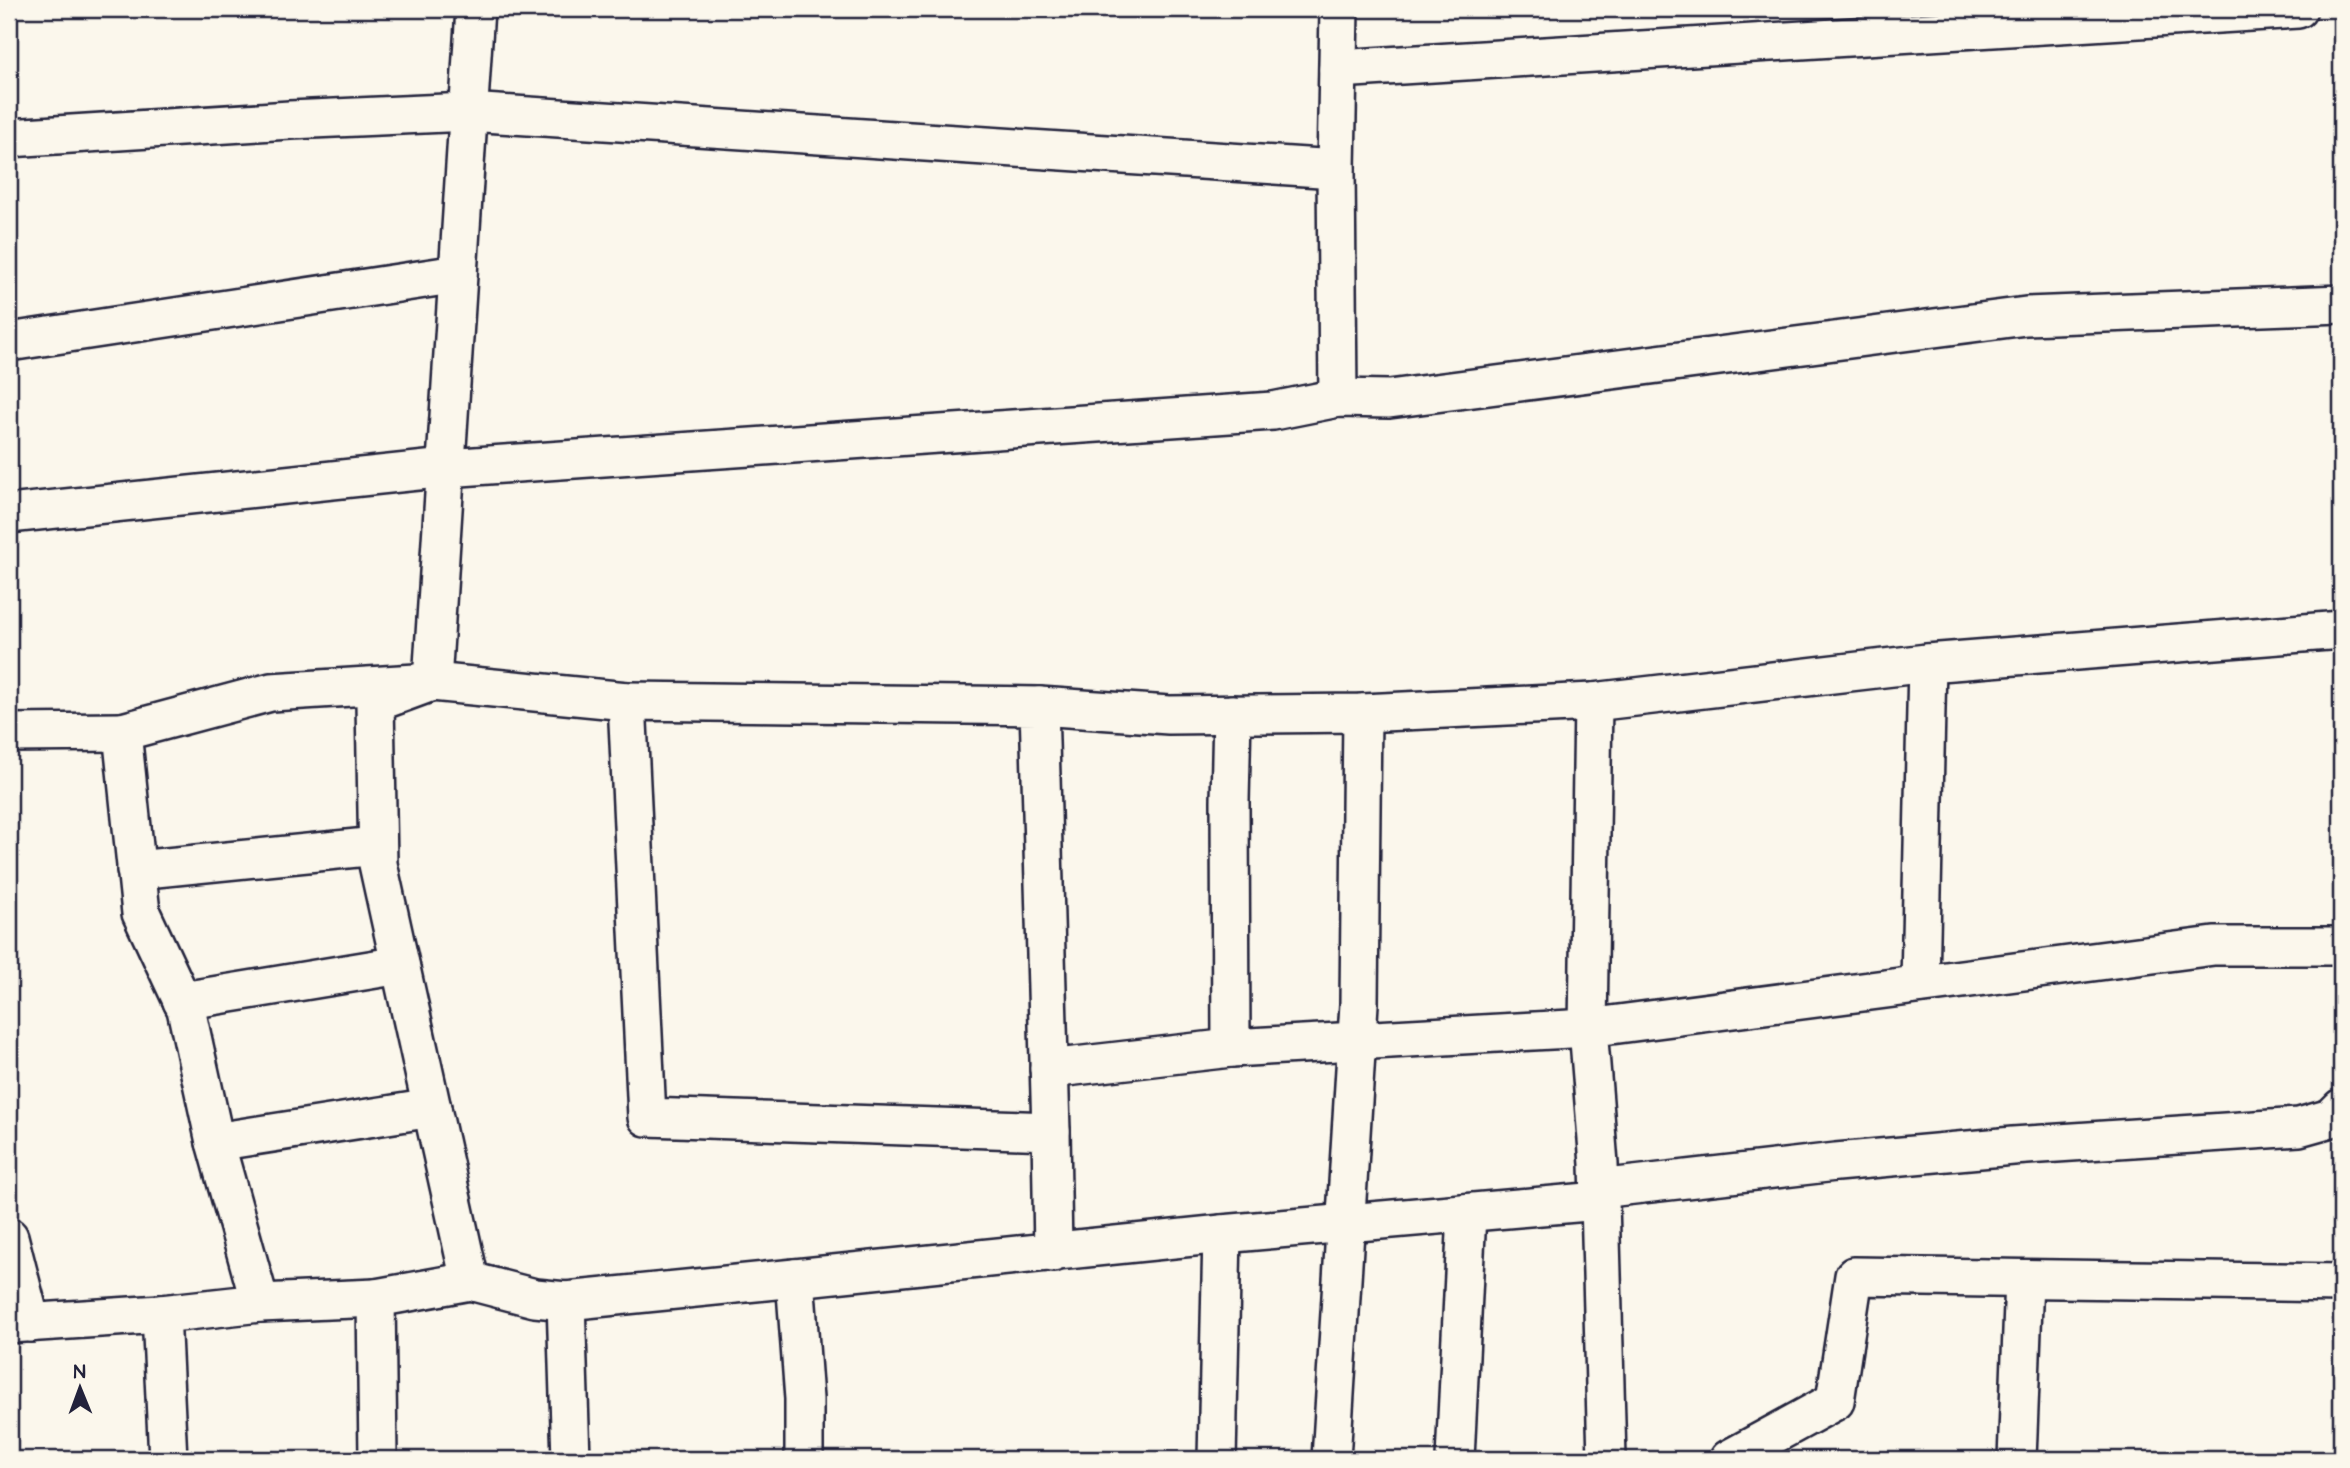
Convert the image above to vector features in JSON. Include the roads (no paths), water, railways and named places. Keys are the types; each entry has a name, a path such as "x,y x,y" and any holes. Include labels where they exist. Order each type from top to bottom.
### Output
{"street":[{"path":"432,682 475,9"},
{"path":"1338,398 1336,169 1339,9"},
{"path":"1338,69 2298,9"},
{"path":"9,138 468,112 1336,169"},
{"path":"9,342 458,274"},
{"path":"9,514 446,468 1273,411 1338,398 1389,399 2026,316 2341,304"},
{"path":"9,733 122,732 271,692 432,682 627,701 1039,706 1169,715 1362,713 1593,702 1927,663 2341,631"},
{"path":"1920,984 1927,663"},
{"path":"432,682 375,703 378,864 470,1281"},
{"path":"627,701 647,1117 1051,1131"},
{"path":"1593,702 1588,1028 1599,1195 1607,1459"},
{"path":"1039,706 1053,1253"},
{"path":"1331,1459 1359,1004 1362,713"},
{"path":"1231,1048 1232,714"},
{"path":"122,732 141,914 186,1009 215,1142 260,1303"},
{"path":"136,870 377,846"},
{"path":"1049,1069 1231,1048 1588,1028 2214,946 2341,946"},
{"path":"182,1001 400,965"},
{"path":"215,1142 432,1108"},
{"path":"9,1237 20,1324 161,1314 260,1303 376,1298 470,1281 535,1298 566,1301 1222,1234 1467,1213 1836,1162 2013,1146 2300,1127 2331,1118 2341,1108"},
{"path":"1455,1459 1467,1213"},
{"path":"1217,1459 1222,1234"},
{"path":"1729,1459 1835,1401 1854,1276 2341,1283"},
{"path":"795,1278 804,1399 804,1459"},
{"path":"2017,1459 2024,1279"},
{"path":"376,1298 378,1459"},
{"path":"566,1301 571,1459"},
{"path":"161,1314 168,1459"}]}
